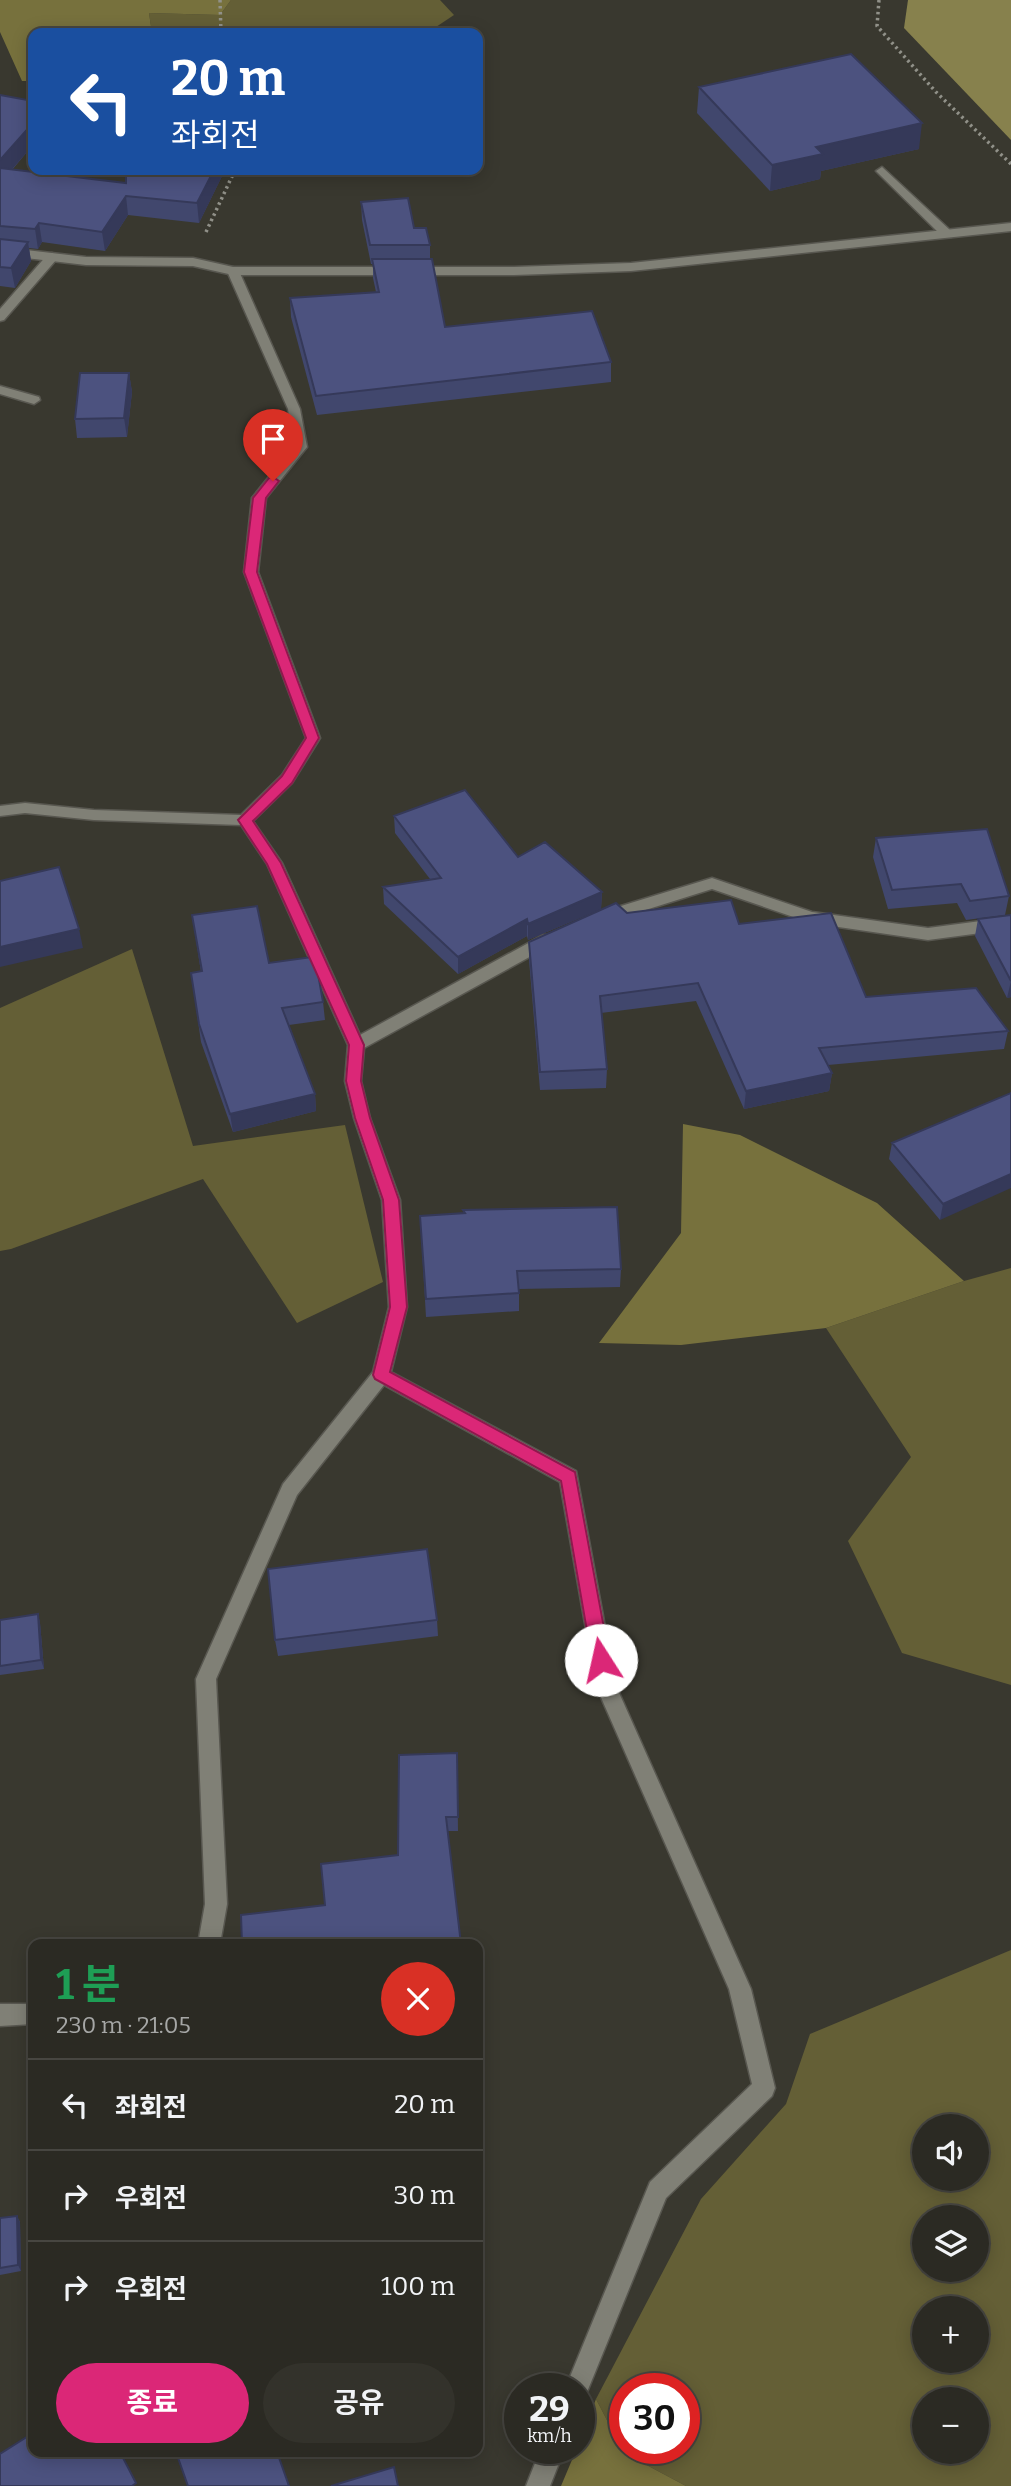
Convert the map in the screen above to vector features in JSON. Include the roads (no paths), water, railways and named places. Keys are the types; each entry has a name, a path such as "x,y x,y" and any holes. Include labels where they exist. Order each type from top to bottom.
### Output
{"street":[{"path":"882,171 947,234"},
{"path":"0,251 86,261 193,262 233,271 514,271 631,267 1011,228"},
{"path":"0,317 52,257"},
{"path":"0,811 25,808 94,815 245,820 287,779 313,738 251,572 260,498 300,447 294,409 233,271"},
{"path":"0,390 34,400"},
{"path":"210,1939 216,1904 206,1679 290,1490 381,1375 398,1307 391,1200 362,1118 354,1081 356,1045 274,863 245,820"},
{"path":"592,922 629,907 712,883 811,917 928,934 1011,923"},
{"path":"356,1045 543,942 567,932"},
{"path":"381,1375 569,1477 606,1686 740,1989 764,2088 658,2190 584,2373"},
{"path":"0,2015 28,2014"},
{"path":"538,2486 547,2464"}]}
